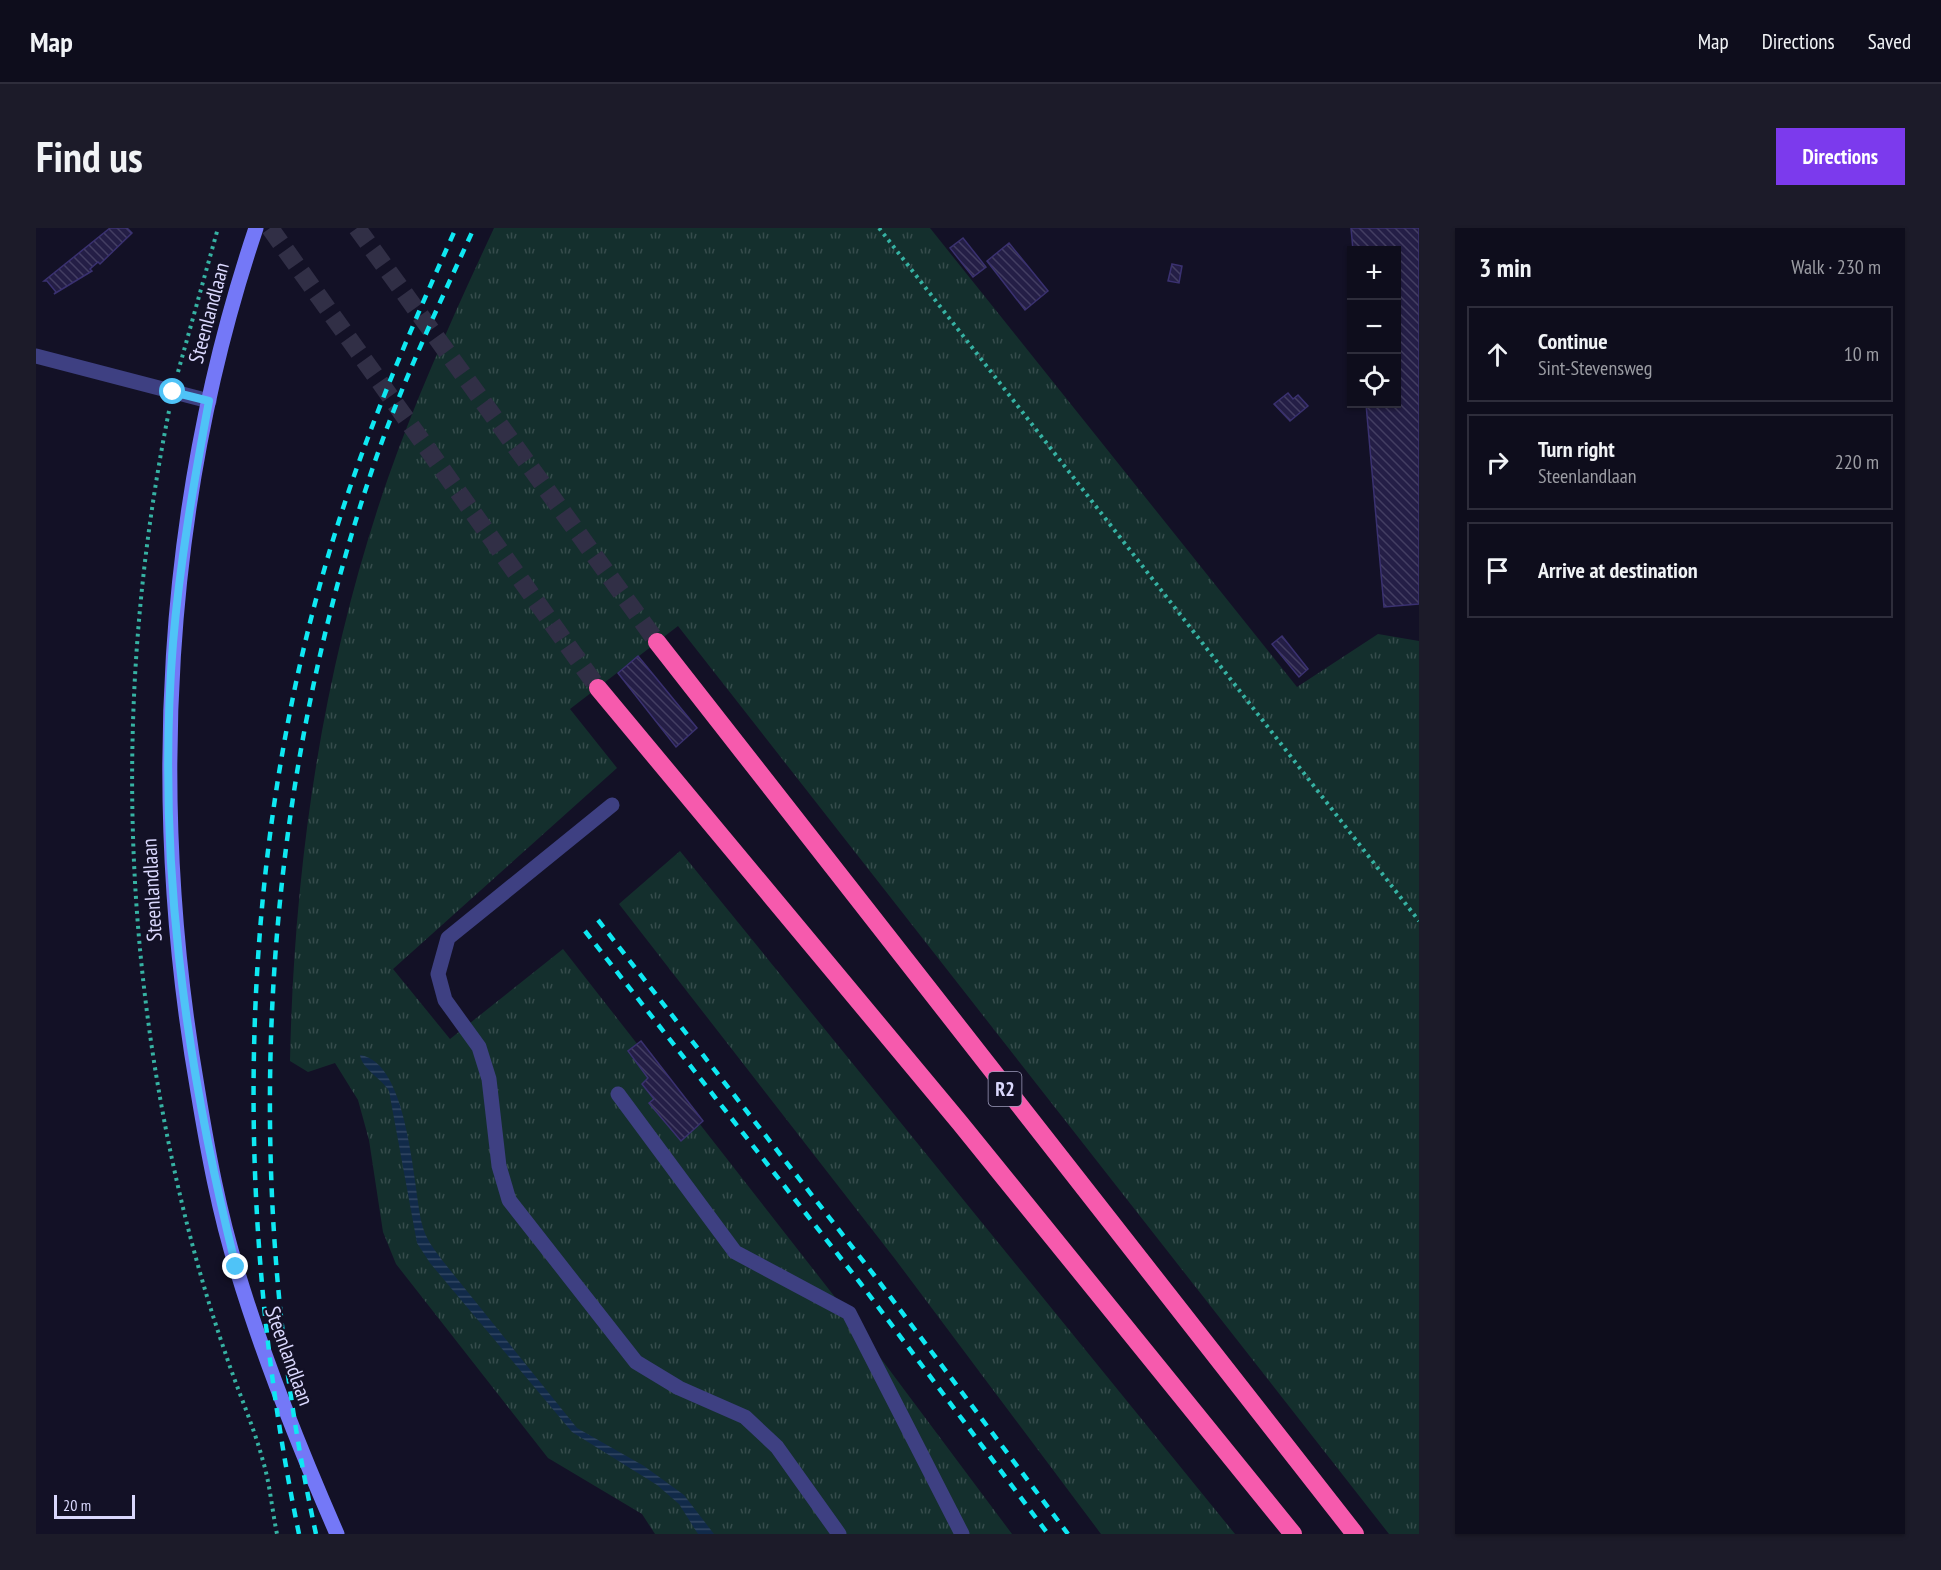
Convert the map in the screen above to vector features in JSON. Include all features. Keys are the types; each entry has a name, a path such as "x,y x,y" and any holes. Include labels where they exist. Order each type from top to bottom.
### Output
{"highway":[{"name":"R2","path":"657,642 1355,1534"},
{"path":"598,688 945,1105 1293,1534"}],"main road":[{"name":"Steenlandlaan","path":"256,228 234,292 209,401 183,555 173,643 170,797 176,951 205,1131 236,1267 282,1401 337,1534"}],"street":[{"path":"36,356 209,401"},
{"path":"612,805 448,938 438,974 445,1000 479,1047 489,1079 499,1166 509,1200 636,1362 679,1388 746,1417 777,1447 839,1534"},
{"path":"618,1094 735,1252 849,1313 962,1534"}],"path":[{"path":"879,228 1419,921"}],"green space":[{"path":"494,228 930,228 1297,687 1378,634 1419,641 1419,1534 1389,1534 678,626 570,709 617,768 393,969 450,1039 563,949 838,1301 1012,1534 655,1534 642,1514 548,1458 396,1264 383,1232 369,1140 358,1100 335,1063 308,1072 290,1061 298,913 316,765 329,692 365,549 412,415"},
{"path":"680,851 1235,1534 1101,1534 895,1259 619,904"}],"water":[{"path":"360,1055 376,1063 389,1079 399,1102 406,1128 423,1229 442,1260 577,1428 644,1466 684,1495 714,1534 698,1534 679,1504 657,1485 572,1432 430,1263 417,1243 389,1091 364,1065"}],"building":[{"path":"110,228 127,228 132,233 100,264 98,262 90,269 92,271 54,294 56,292 47,281 44,281"},
{"path":"1351,228 1419,228 1419,604 1384,607 1366,408 1401,408 1401,246 1353,246"},
{"path":"963,238 986,267 973,277 950,248"},
{"path":"1009,243 1048,291 1025,310 987,261"},
{"path":"1172,264 1182,266 1179,283 1168,281"},
{"path":"1288,393 1293,399 1298,395 1308,406 1290,421 1274,404"},
{"path":"1282,636 1308,669 1299,677 1272,644"},
{"path":"638,656 697,728 676,747 618,673"},
{"path":"641,1041 703,1121 681,1141 649,1103 654,1099 642,1084 648,1078 628,1051"}],"tunnel":[{"path":"270,228 598,688"},
{"path":"357,228 657,642"}],"railway":[{"path":"299,1534 278,1414 263,1292 255,1169 254,1045 261,922 275,799 297,678 340,517 369,434 456,228"},
{"path":"316,1534 292,1403 277,1270 270,1136 272,1001 284,867 304,735 332,604 370,476 405,382 474,228"},
{"path":"598,920 874,1275 1068,1534"},
{"path":"585,931 861,1284 1048,1534"}],"route":[{"path":"173,392 209,401 183,555 173,643 169,723 171,865 176,951 205,1131 218,1197 236,1267"}]}
